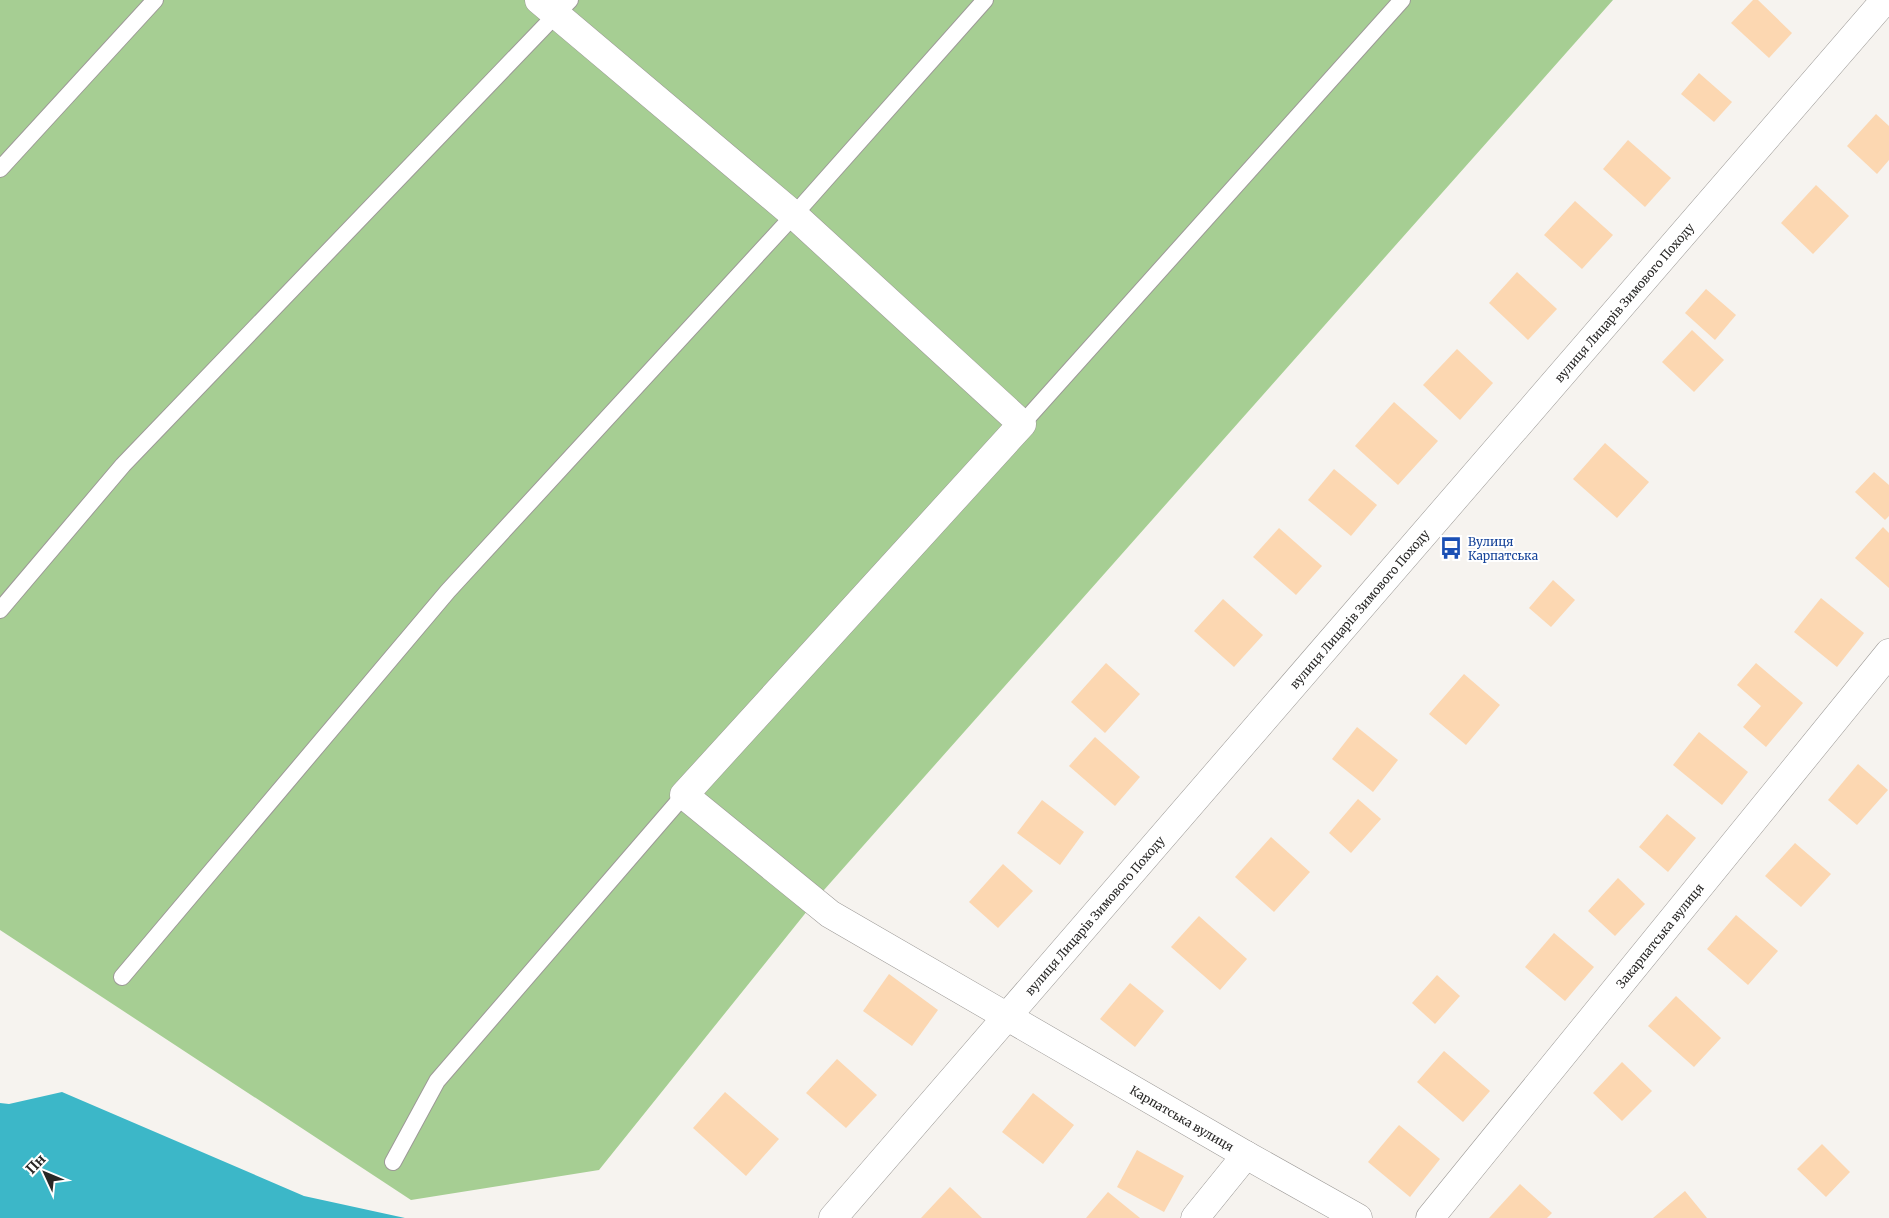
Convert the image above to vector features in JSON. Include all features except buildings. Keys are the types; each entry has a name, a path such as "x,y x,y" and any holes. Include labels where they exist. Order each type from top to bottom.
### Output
{"street":[{"name":"вулиця Лицарів Зимового Походу","path":"833,1218 1884,0"},
{"path":"555,5 794,215 1022,424 684,795"},
{"name":"Закарпатська вулиця","path":"1430,1218 1889,653"},
{"name":"Карпатська вулиця","path":"684,795 830,914 1246,1156 1358,1218"},
{"path":"1195,1218 1246,1156"}],"lane":[{"path":"0,169 155,0"},
{"path":"122,977 448,591 794,215 985,0"},
{"path":"1022,424 1402,0"},
{"path":"0,610 123,465 555,5"},
{"path":"393,1162 437,1081 684,795"}],"green space":[{"path":"0,0 1613,0 824,890 599,1170 411,1200 0,930"}],"water":[{"path":"62,1092 304,1196 405,1218 0,1218 0,1103 9,1104"}],"place":[{"name":"Вулиця Карпатська","path":"1451,548"}]}
